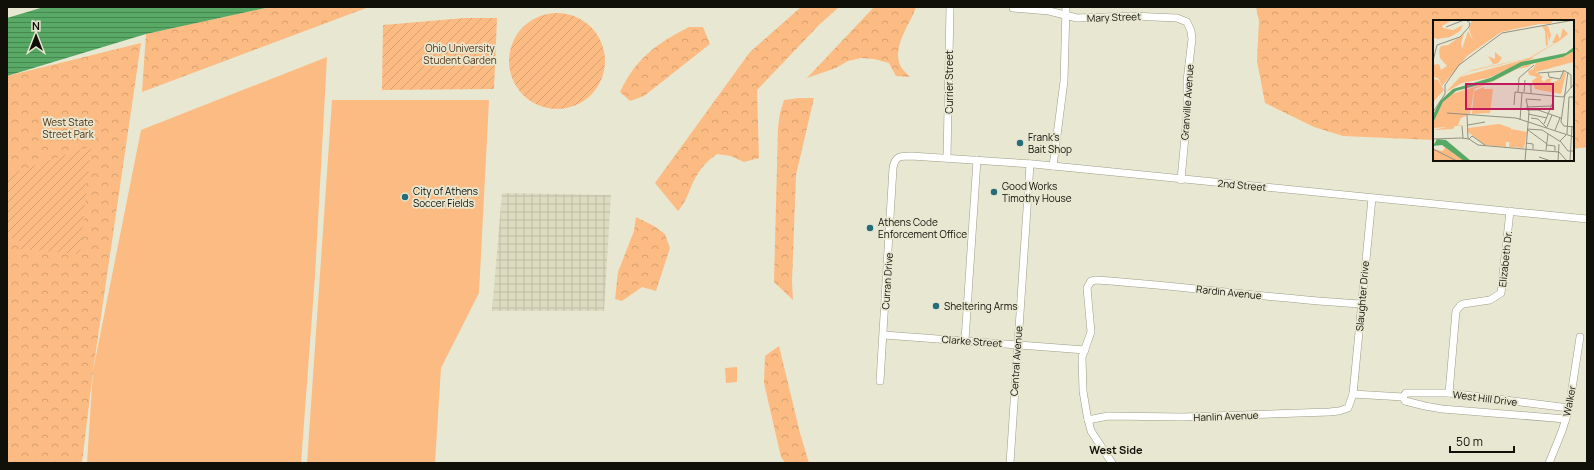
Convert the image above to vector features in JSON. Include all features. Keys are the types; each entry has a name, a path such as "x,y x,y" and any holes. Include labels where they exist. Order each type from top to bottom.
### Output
{"street":[{"name":"Currier Street","path":"947,158 950,7"},
{"path":"1053,166 1064,80 1066,7"},
{"name":"Mary Street","path":"1013,8 1049,11 1088,18 1131,16 1177,18 1184,20 1189,26"},
{"name":"Granville Avenue","path":"1181,180 1187,115 1187,81 1192,39 1189,26"},
{"name":"2nd Street","path":"896,158 899,156 911,156 1053,166 1181,180 1587,219"},
{"name":"Curran Drive","path":"880,381 893,168 896,158"},
{"path":"965,340 977,160"},
{"name":"Central Avenue","path":"1010,463 1030,164"},
{"name":"Slaughter Drive","path":"1353,394 1372,198"},
{"name":"Elizabeth Dr.","path":"1449,393 1456,312 1462,304 1490,300 1501,293 1510,211"},
{"name":"Rardin Avenue","path":"1085,350 1091,332 1087,286 1091,281 1096,280 1361,304"},
{"name":"Clarke Street","path":"884,335 1085,350"},
{"name":"Walker","path":"1549,463 1569,408 1580,337"},
{"path":"1085,350 1082,357 1082,391 1088,420 1094,438 1112,463"},
{"name":"West Hill Drive","path":"1402,397 1406,393 1449,393 1569,408"},
{"name":"West Hill Drive","path":"1353,394 1402,397 1405,401 1425,406 1566,419"},
{"name":"Hanlin Avenue","path":"1088,420 1108,416 1232,416 1339,411 1348,408 1353,394"}],"shaded area":[{"path":"44,7 270,7 146,34 7,76 7,18"},
{"path":"502,193 611,195 604,311 492,311"}],"green space":[{"path":"270,7 369,7 142,92 146,34"},
{"path":"801,7 839,7 820,24 757,90 759,158 744,162 731,156 717,154 701,169 693,181 685,202 678,211 655,183 750,52"},
{"path":"874,7 916,7 902,36 898,52 901,67 910,77 896,76 889,63 874,59 861,58 848,61 836,68 807,78"},
{"path":"1256,7 1587,7 1587,147 1574,149 1574,20 1433,20 1433,140 1343,136 1314,127 1265,103 1257,61 1259,21"},
{"name":"Ohio University Student Garden","path":"557,13 575,16 591,27 602,43 605,61 602,79 591,95 575,106 557,109 539,106 523,95 512,79 509,61 512,43 523,27 539,16"},
{"name":"Ohio University Student Garden","path":"465,18 497,18 494,89 382,90 383,25"},
{"path":"689,27 703,27 710,44 644,96 630,101 620,92 633,70 648,53"},
{"name":"West State Street Park","path":"141,43 93,371 82,463 7,463 7,76"},
{"path":"327,57 315,276 301,463 87,463 93,371 141,130"},
{"path":"814,98 796,175 792,282 793,300 774,282 778,128 784,100"},
{"name":"City of Athens Soccer Fields","path":"332,100 489,100 479,293 441,368 435,463 307,463"},
{"path":"91,146 80,254 19,249 19,239 7,238 7,175"},
{"path":"636,217 654,226 665,234 670,248 656,291 642,287 622,301 615,299 618,272 634,231"},
{"path":"779,346 800,433 809,463 785,463 781,457 764,383 765,356"},
{"path":"737,367 737,382 726,383 725,368"}],"place":[{"name":"Frank's Bait Shop","path":"1020,143"},
{"name":"Good Works Timothy House","path":"994,192"},
{"name":"City of Athens Soccer Fields","path":"405,197"},
{"name":"Athens Code Enforcement Office","path":"870,228"},
{"name":"Sheltering Arms","path":"936,306"}],"district":[{"name":"West Side","path":"1116,450"}]}
